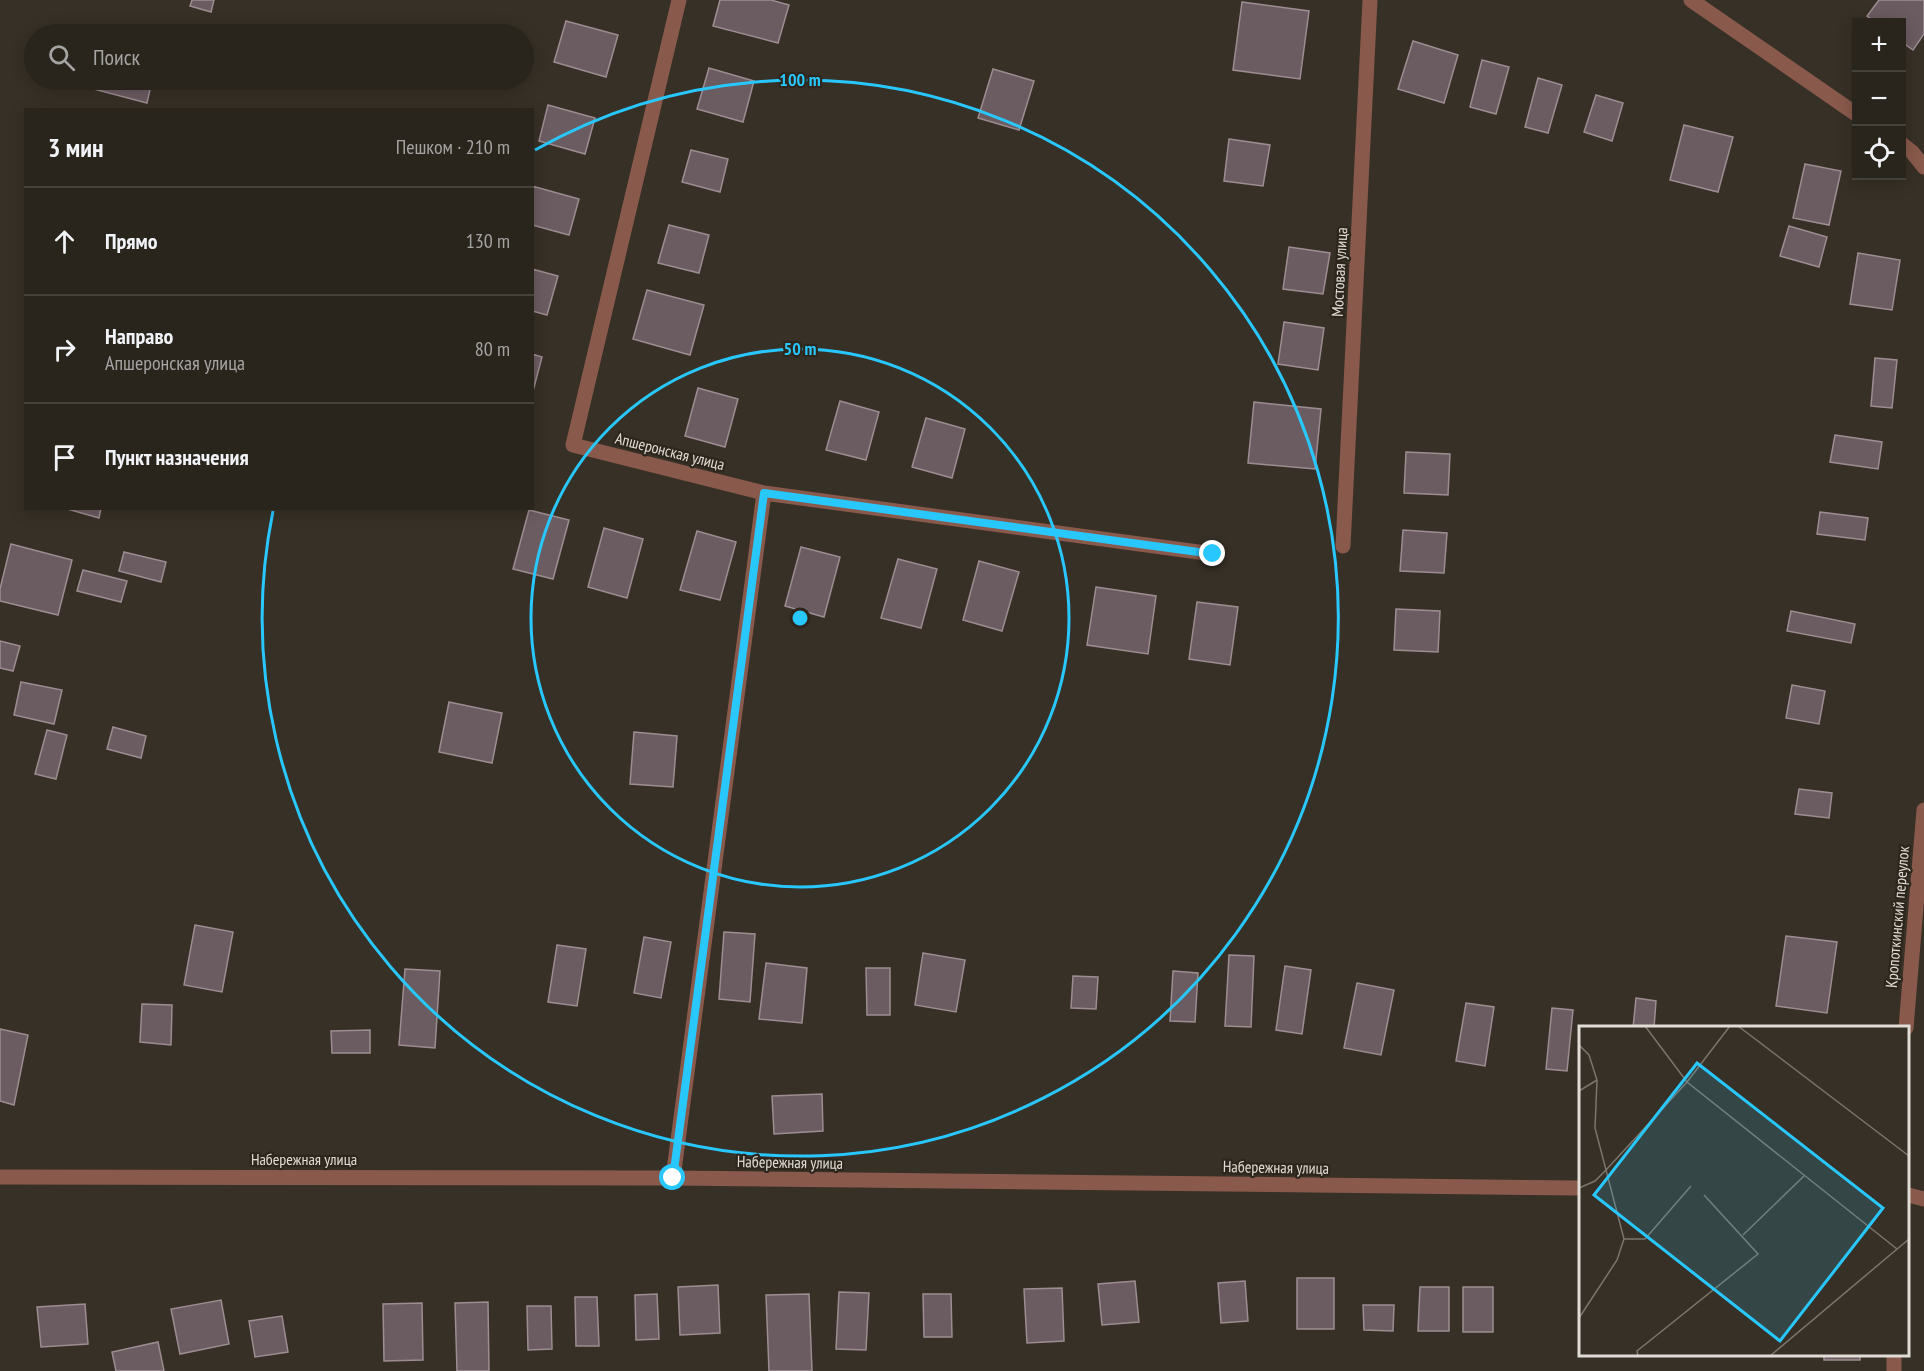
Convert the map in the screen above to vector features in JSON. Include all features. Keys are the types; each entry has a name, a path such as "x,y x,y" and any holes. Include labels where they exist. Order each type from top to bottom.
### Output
{"street":[{"name":"Апшеронская улица","path":"679,0 573,446 764,493 1213,554"},
{"name":"Мостовая улица","path":"1343,546 1370,0"},
{"path":"1691,0 1852,111"},
{"path":"1906,147 1924,167"},
{"path":"673,1178 764,493"},
{"name":"Кропоткинский переулок","path":"1906,1026 1924,810"},
{"name":"Набережная улица","path":"0,1177 673,1178 1579,1188"},
{"path":"1909,1195 1924,1199"}],"building":[{"path":"192,0 214,0 211,12 190,6"},
{"path":"720,0 771,0 789,5 778,43 713,26"},
{"path":"1879,0 1924,0 1924,34 1913,50 1906,45 1906,18 1870,18 1867,16"},
{"path":"1242,2 1309,11 1300,79 1233,70"},
{"path":"566,21 618,35 606,77 554,62"},
{"path":"1413,41 1458,55 1444,103 1398,89"},
{"path":"1482,60 1509,67 1496,114 1470,107"},
{"path":"709,68 754,81 743,122 697,109"},
{"path":"993,69 1034,81 1019,130 978,118"},
{"path":"1538,78 1562,85 1548,133 1525,127"},
{"path":"97,90 150,90 147,103"},
{"path":"1596,95 1623,103 1612,141 1584,132"},
{"path":"548,105 595,118 585,154 539,141"},
{"path":"1684,125 1733,137 1718,192 1670,180"},
{"path":"1229,139 1270,145 1263,186 1224,181"},
{"path":"691,150 728,159 720,192 682,182"},
{"path":"1805,164 1841,171 1829,225 1793,218"},
{"path":"534,187 579,199 569,235 534,226"},
{"path":"669,225 709,235 699,273 658,263"},
{"path":"1789,226 1827,237 1819,267 1780,256"},
{"path":"1289,247 1330,253 1323,294 1283,289"},
{"path":"1858,253 1900,260 1892,310 1850,304"},
{"path":"534,270 558,276 547,315 534,312"},
{"path":"647,290 704,305 690,355 633,339"},
{"path":"1284,322 1324,328 1318,370 1278,364"},
{"path":"534,355 542,357 534,387"},
{"path":"1875,358 1897,360 1892,408 1871,406"},
{"path":"698,388 738,399 725,447 685,436"},
{"path":"840,401 879,412 866,460 826,450"},
{"path":"1254,402 1321,409 1315,469 1248,463"},
{"path":"926,418 965,429 952,478 912,467"},
{"path":"1835,435 1882,442 1878,469 1830,462"},
{"path":"1406,452 1450,454 1448,495 1404,493"},
{"path":"71,510 101,510 99,518"},
{"path":"529,510 569,520 553,579 513,569"},
{"path":"1820,512 1868,518 1865,540 1817,534"},
{"path":"604,528 643,539 627,598 588,587"},
{"path":"1403,530 1447,533 1444,573 1400,571"},
{"path":"697,531 736,542 720,600 680,590"},
{"path":"11,544 72,560 58,615 0,601 0,589"},
{"path":"801,547 840,557 824,617 785,606"},
{"path":"124,552 166,562 161,582 119,571"},
{"path":"898,559 937,569 921,628 881,618"},
{"path":"979,561 1019,572 1002,631 963,620"},
{"path":"83,570 127,581 121,602 77,591"},
{"path":"1096,587 1156,596 1148,654 1087,645"},
{"path":"1197,602 1238,607 1230,665 1189,659"},
{"path":"1396,609 1440,611 1438,652 1394,650"},
{"path":"1791,611 1855,624 1851,643 1787,631"},
{"path":"0,641 20,646 13,671 0,668"},
{"path":"21,682 62,690 54,724 14,715"},
{"path":"1792,685 1825,691 1819,724 1786,718"},
{"path":"449,702 502,713 492,763 439,752"},
{"path":"113,727 146,736 141,758 107,749"},
{"path":"47,730 67,735 56,779 35,774"},
{"path":"634,732 677,736 673,787 630,784"},
{"path":"1799,789 1832,793 1829,818 1795,814"},
{"path":"195,925 233,932 222,992 184,985"},
{"path":"724,932 755,934 750,1002 719,999"},
{"path":"1786,936 1837,942 1827,1013 1776,1006"},
{"path":"644,937 671,942 661,998 634,993"},
{"path":"557,945 586,949 577,1006 548,1002"},
{"path":"923,953 965,960 956,1012 915,1005"},
{"path":"1229,955 1254,956 1251,1027 1225,1026"},
{"path":"766,963 807,968 802,1023 759,1019"},
{"path":"1285,966 1311,970 1302,1034 1276,1030"},
{"path":"866,968 890,968 890,1015 867,1015"},
{"path":"405,969 440,971 435,1048 399,1045"},
{"path":"1173,971 1198,973 1195,1022 1170,1021"},
{"path":"1073,976 1098,977 1096,1009 1071,1008"},
{"path":"1357,983 1394,990 1381,1055 1344,1048"},
{"path":"1636,998 1656,1001 1654,1026 1633,1026"},
{"path":"1466,1003 1494,1007 1485,1066 1456,1061"},
{"path":"142,1004 172,1005 171,1045 140,1042"},
{"path":"1552,1008 1573,1010 1567,1071 1546,1069"},
{"path":"0,1029 28,1035 14,1105 0,1101"},
{"path":"370,1030 370,1053 332,1053 331,1031"},
{"path":"822,1094 823,1131 774,1134 772,1096"},
{"path":"1297,1278 1334,1278 1334,1329 1297,1329"},
{"path":"1135,1281 1139,1322 1102,1325 1098,1284"},
{"path":"1245,1281 1248,1321 1221,1323 1218,1283"},
{"path":"718,1285 720,1333 680,1335 678,1287"},
{"path":"1420,1287 1449,1287 1449,1331 1418,1331"},
{"path":"1463,1287 1493,1287 1493,1332 1463,1332"},
{"path":"1062,1288 1064,1341 1027,1343 1024,1289"},
{"path":"839,1292 869,1293 866,1350 836,1349"},
{"path":"657,1294 659,1339 636,1340 635,1295"},
{"path":"809,1294 812,1371 769,1371 766,1295"},
{"path":"923,1294 951,1294 952,1337 924,1337"},
{"path":"575,1297 597,1297 599,1346 576,1346"},
{"path":"221,1300 229,1344 180,1354 171,1309"},
{"path":"488,1302 489,1371 457,1371 455,1303"},
{"path":"422,1303 423,1360 384,1361 383,1304"},
{"path":"85,1304 88,1344 41,1347 37,1307"},
{"path":"1363,1305 1394,1305 1393,1331 1364,1330"},
{"path":"527,1306 551,1306 552,1349 528,1350"},
{"path":"282,1316 288,1352 255,1357 249,1321"},
{"path":"158,1342 164,1371 116,1371 112,1352"},
{"path":"1824,1356 1860,1356 1860,1360 1824,1360"}],"route":[{"path":"673,1178 764,493 1213,554"}]}
